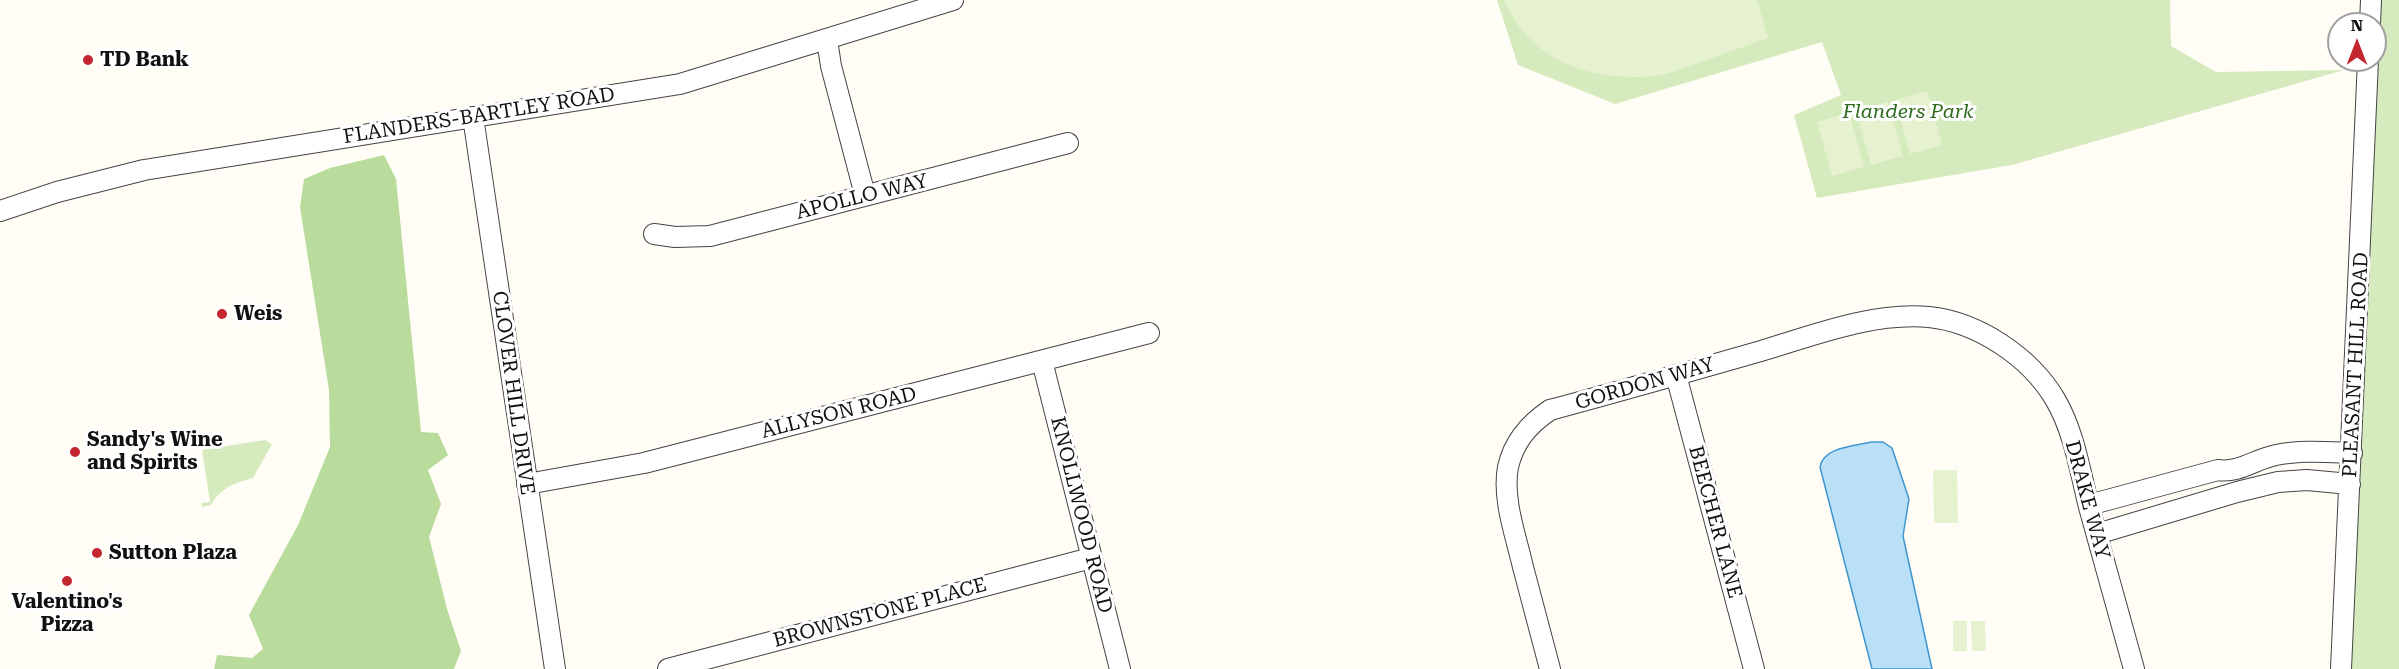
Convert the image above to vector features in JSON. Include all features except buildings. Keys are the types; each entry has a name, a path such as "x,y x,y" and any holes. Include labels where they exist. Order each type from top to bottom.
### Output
{"street":[{"name":"FLANDERS-BARTLEY ROAD","path":"0,210 57,192 144,170 680,84 953,0"},
{"path":"827,40 831,66 865,195"},
{"name":"PLEASANT HILL ROAD","path":"2341,669 2368,72"},
{"name":"CLOVER HILL DRIVE","path":"473,117 555,669"},
{"name":"APOLLO WAY","path":"654,234 675,237 710,236 1068,143"},
{"name":"GORDON WAY","path":"1550,669 1511,518 1508,469 1514,449 1533,422 1551,410 1848,326 1906,316 1931,317 1952,322 1986,335 2008,349"},
{"name":"ALLYSON ROAD","path":"527,484 644,463 1149,333"},
{"name":"DRAKE WAY","path":"2008,349 2043,381 2056,400 2072,441 2134,669"},
{"name":"KNOLLWOOD ROAD","path":"1042,361 1120,669"},
{"name":"BEECHER LANE","path":"1676,375 1754,669"},
{"path":"2089,506 2218,470 2230,472 2247,467 2262,458 2299,452 2352,453"},
{"path":"2097,534 2278,482 2307,480 2350,484"},
{"name":"BROWNSTONE PLACE","path":"668,669 1091,558"}],"green space":[{"name":"Flanders Park","path":"1497,0 2170,0 2171,46 2216,72 2337,72 2012,165 1817,198 1794,115 1841,95 1822,42 1615,104 1518,65"},
{"path":"1504,0 1757,0 1768,38 1660,75 1631,77 1608,75 1586,71 1547,53 1530,39 1515,21"},
{"path":"2381,0 2399,0 2399,669 2349,669 2378,72 2387,72 2387,12 2380,12"},
{"path":"1927,91 1942,145 1910,154 1895,100"},
{"path":"1888,102 1903,156 1871,165 1856,111"},
{"path":"1849,113 1864,167 1832,176 1817,122"},
{"path":"384,155 396,179 421,432 438,433 448,455 428,470 441,504 429,537 447,609 461,651 454,669 214,669 217,655 252,658 263,649 249,615 298,525 330,447 329,390 300,207 304,179 330,168"},
{"path":"265,440 272,444 253,478 229,487 219,494 211,505 202,507 202,503 210,502 202,450"},
{"path":"1933,470 1957,470 1958,523 1934,523"},
{"path":"1953,621 1967,621 1967,651 1953,651"},
{"path":"1971,621 1985,621 1986,651 1972,651"}],"water":[{"path":"1871,442 1883,442 1892,448 1909,499 1903,536 1932,669 1872,669 1820,467 1822,460 1833,451"}],"place":[{"name":"TD Bank","path":"88,60"},
{"name":"Weis","path":"222,314"},
{"name":"Sandy's Wine and Spirits","path":"75,452"},
{"name":"Sutton Plaza","path":"97,553"},
{"name":"Valentino's Pizza","path":"67,581"}]}
